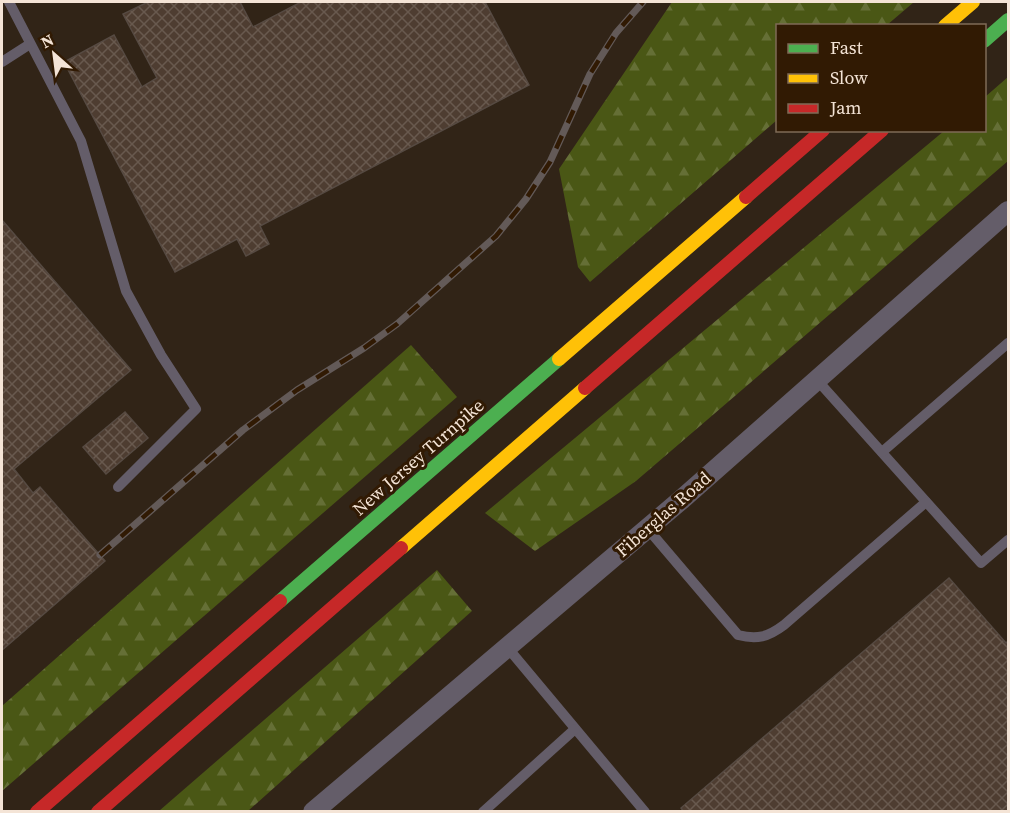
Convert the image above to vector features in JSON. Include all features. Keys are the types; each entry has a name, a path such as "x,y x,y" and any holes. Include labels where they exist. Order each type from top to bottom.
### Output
{"highway":[{"path":"947,24 973,2"},
{"path":"986,39 1008,20"},
{"name":"New Jersey Turnpike","path":"37,812 122,745 821,132"},
{"path":"98,812 142,766 880,132"}],"street":[{"name":"Fiberglas Road","path":"313,812 647,528 1008,211"}],"lane":[{"path":"9,2 81,141 126,291 196,409 118,487"},
{"path":"2,62 30,44"},
{"path":"882,452 1008,343"},
{"path":"817,380 981,563 1008,540"},
{"path":"647,528 738,635 750,638 772,634 784,625 926,502"},
{"path":"507,647 645,812"},
{"path":"483,812 575,729"}],"green space":[{"path":"672,2 914,2 888,24 776,24 776,121 590,282 578,267 559,169"},
{"path":"1008,77 1008,161 636,481 535,551 485,513 943,132 986,132 986,96"},
{"path":"411,345 457,397 2,791 2,706"},
{"path":"437,570 472,611 248,811 159,811"}],"building":[{"path":"148,2 240,2 253,27 301,2 485,2 529,85 260,226 269,244 246,256 237,239 175,272 64,62 114,35 142,87 157,78 123,14"},
{"path":"2,220 131,370 14,469 33,493 40,487 105,561 2,650"},
{"path":"125,412 148,438 106,474 83,447"},
{"path":"949,578 1006,643 1008,641 1008,812 684,812 681,808"}],"railway":[{"path":"100,555 243,430 297,390 364,348 397,324 496,236 526,199 550,162 590,74 616,33 643,2"}],"traffic: fast":[{"path":"986,39 1008,20"},
{"path":"280,601 559,359"}],"traffic: slow":[{"path":"947,24 973,2"},
{"path":"559,359 746,197"},
{"path":"401,548 585,388"}],"traffic: jam":[{"path":"746,197 821,132"},
{"path":"585,388 880,132"},
{"path":"98,812 401,548"},
{"path":"37,812 280,601"}]}
